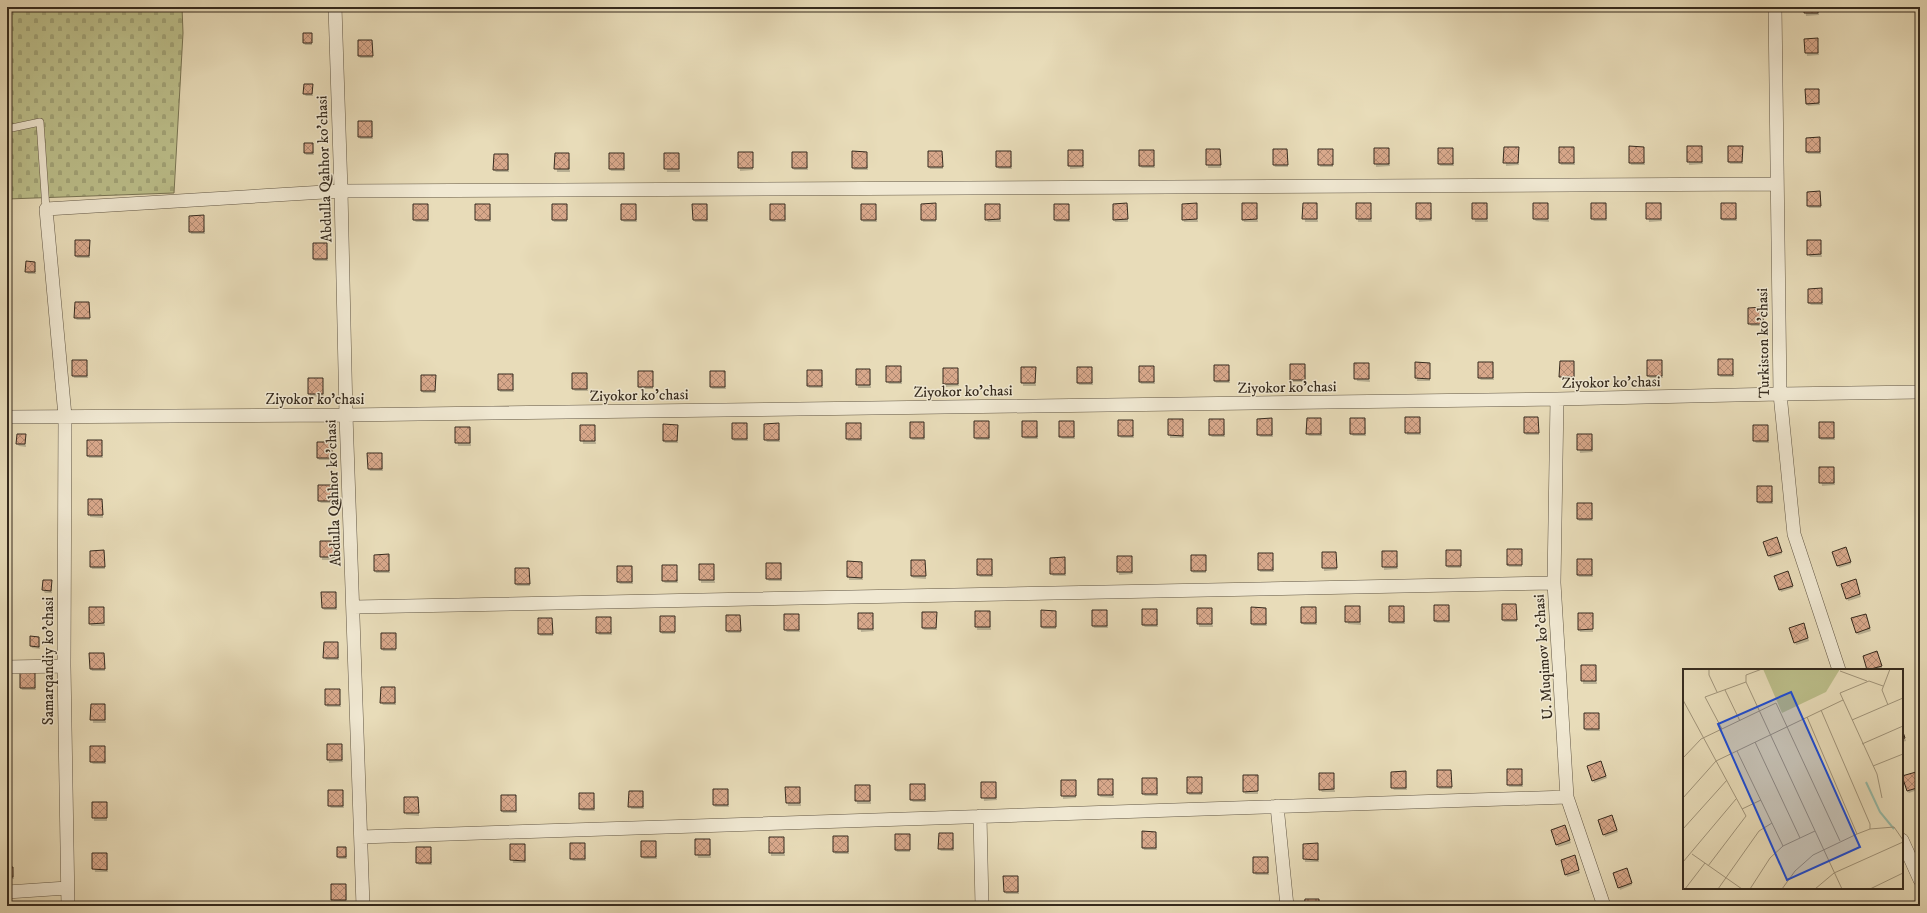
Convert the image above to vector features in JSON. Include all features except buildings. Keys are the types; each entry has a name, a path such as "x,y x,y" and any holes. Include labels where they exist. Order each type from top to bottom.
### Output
{"street":[{"name":"Abdulla Qahhor ko'chasi","path":"335,7 346,415 354,607 363,906"},
{"name":"Turkiston ko'chasi","path":"1775,7 1776,184 1780,394 1794,534 1839,669"},
{"path":"46,209 341,191 1776,184"},
{"name":"Samarqandiy ko'chasi","path":"46,209 65,416 64,666 68,906"},
{"name":"Ziyokor ko'chasi","path":"7,417 346,415 1557,399 1920,392"},
{"name":"U. Muqimov ko'chasi","path":"1557,399 1554,583 1567,797 1604,906"},
{"path":"354,607 1554,583"},
{"path":"7,667 64,666"},
{"path":"361,837 1567,797"},
{"path":"1277,806 1288,906"},
{"path":"980,816 982,906"},
{"path":"1903,842 1920,880"},
{"path":"7,892 68,888"}],"lane":[{"path":"7,129 40,122 46,209"}],"green space":[{"path":"7,7 182,7 183,33 174,193 7,199"}]}
